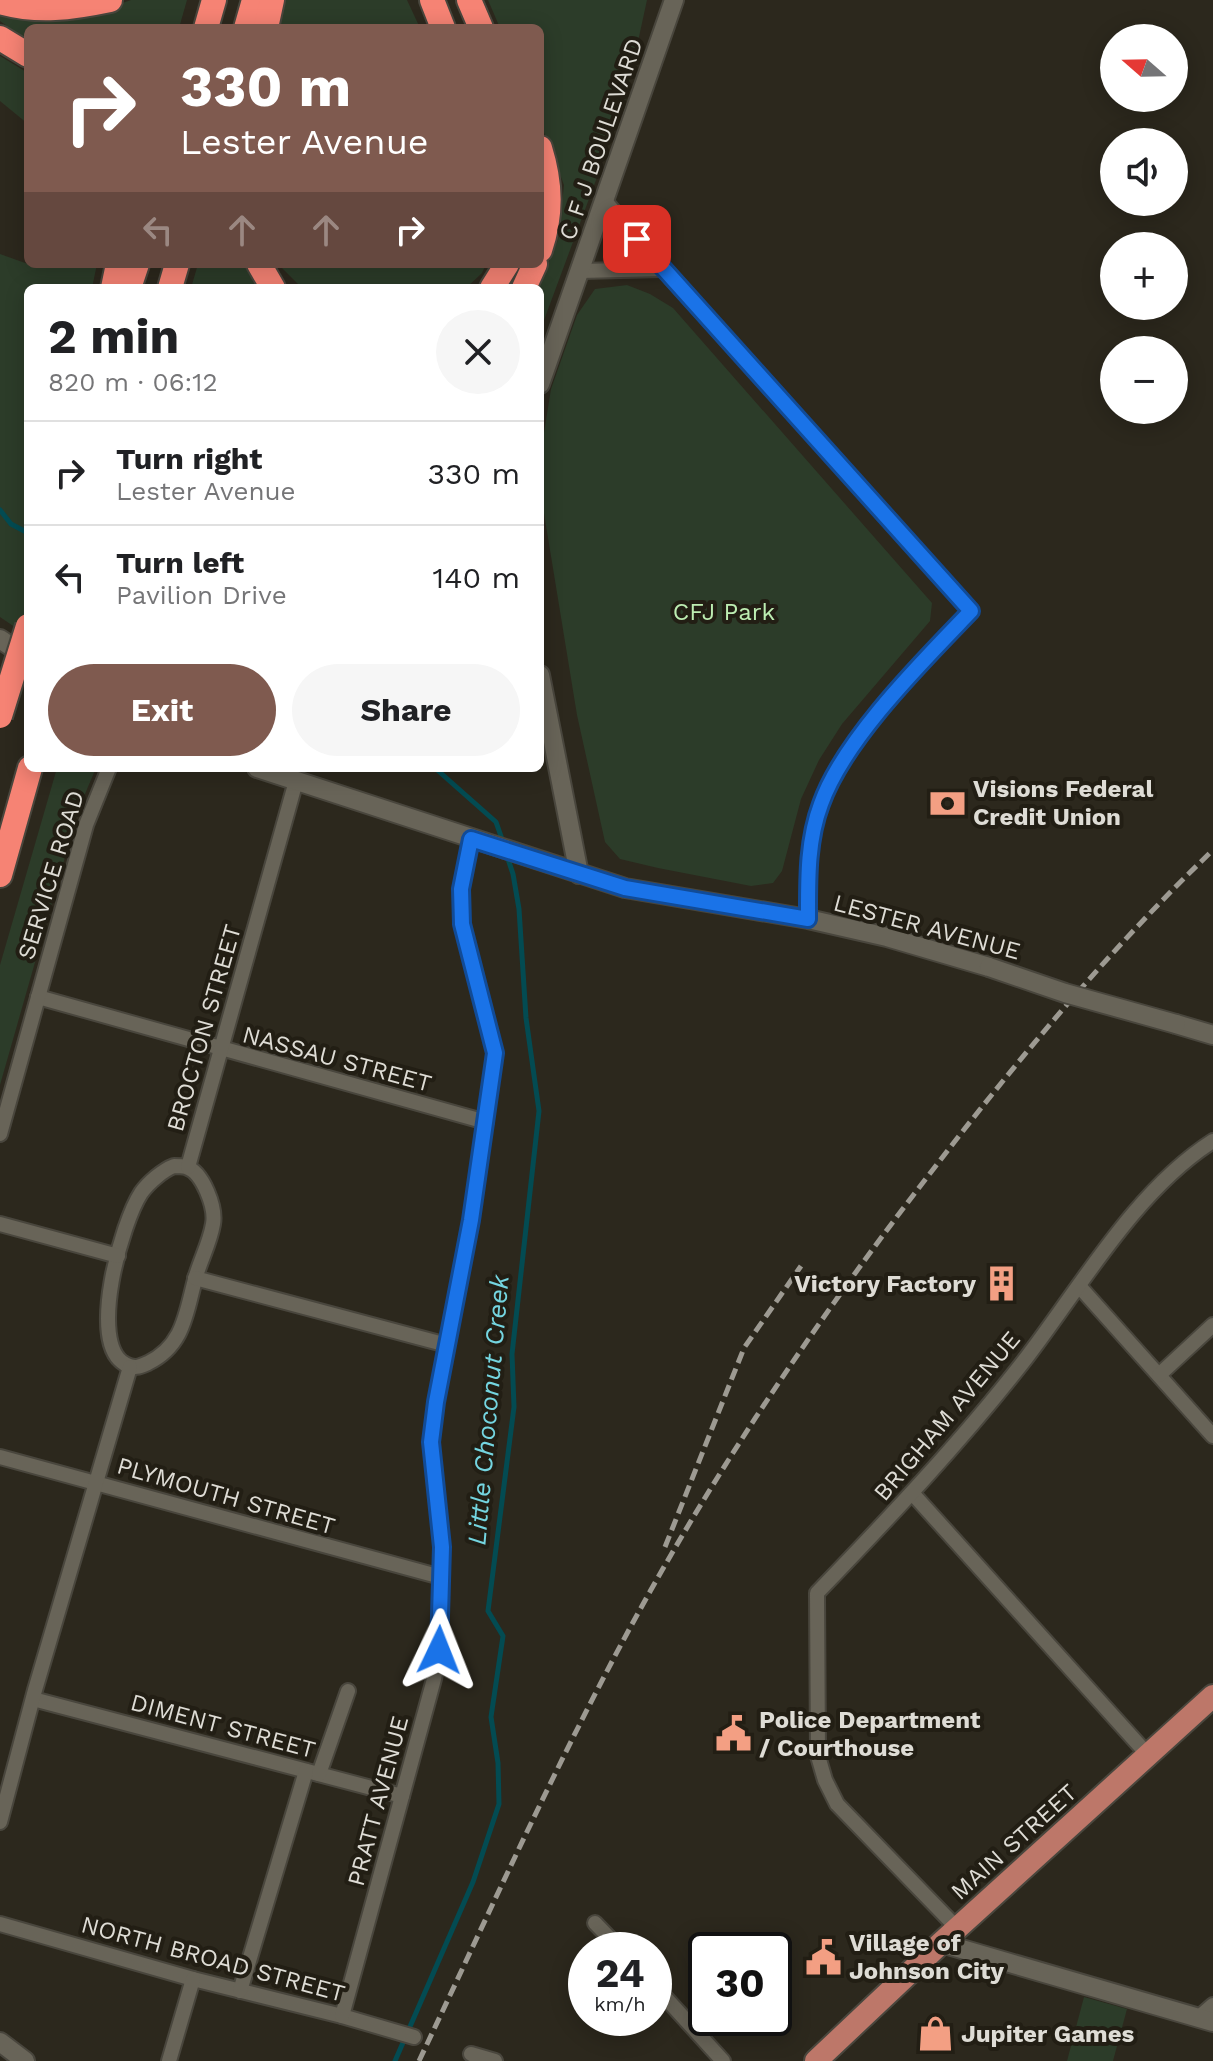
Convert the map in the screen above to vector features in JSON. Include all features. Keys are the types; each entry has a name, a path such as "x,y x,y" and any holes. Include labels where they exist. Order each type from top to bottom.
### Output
{"highway":[{"path":"0,2 30,9 57,9 110,0"},
{"path":"207,24 214,0"},
{"path":"247,24 254,0"},
{"path":"267,24 272,0"},
{"path":"432,0 441,24"},
{"path":"469,0 479,24"},
{"path":"0,38 24,53"},
{"path":"544,161 550,200 544,230"},
{"path":"0,716 24,639"},
{"path":"0,875 29,772"}],"main road":[{"name":"MAIN STREET","path":"816,2061 1213,1696"}],"street":[{"name":"C F J BOULEVARD","path":"544,373 674,0"},
{"path":"605,201 971,611 881,710 842,761 820,804 809,858 808,919"},
{"path":"580,271 663,269"},
{"path":"0,639 24,655"},
{"path":"544,695 579,874"},
{"name":"SERVICE ROAD","path":"0,1134 86,825 107,772"},
{"name":"LESTER AVENUE","path":"269,772 625,888 808,919 887,937 1213,1035"},
{"name":"BROCTON STREET","path":"130,1367 119,1360 109,1337 106,1313 118,1256 142,1191 169,1168 188,1167 296,781"},
{"name":"PRATT AVENUE","path":"342,2016 434,1679 439,1650 442,1547 431,1442 495,1053 462,924 461,889 476,841"},
{"name":"NASSAU STREET","path":"38,997 486,1122"},
{"name":"BRIGHAM AVENUE","path":"950,1936 837,1804 825,1780 818,1756 817,1593 913,1494 969,1430 1133,1215 1187,1157 1213,1141"},
{"path":"0,1822 130,1367 137,1368 157,1358 171,1345 187,1317 195,1278 214,1222 213,1210 199,1176 188,1167"},
{"path":"0,1224 118,1256"},
{"path":"195,1278 447,1345"},
{"path":"1079,1286 1213,1436"},
{"path":"1159,1375 1213,1325"},
{"name":"PLYMOUTH STREET","path":"0,1457 441,1577"},
{"path":"913,1494 1148,1755"},
{"path":"240,1991 312,1772 348,1691"},
{"name":"DIMENT STREET","path":"33,1699 402,1796"},
{"path":"595,1923 604,1932"},
{"name":"NORTH BROAD STREET","path":"0,1924 414,2037"},
{"path":"950,1936 1206,2020 1213,2005"},
{"path":"169,2061 193,1979"},
{"path":"672,2005 723,2061"},
{"path":"0,2042 25,2061"},
{"path":"471,2054 495,2061"}],"green space":[{"path":"131,0 187,0 180,24 24,24 24,38 0,21 0,10 88,15"},
{"path":"286,0 407,0 418,24 280,24"},
{"path":"488,0 647,0 624,106 619,109 544,320 544,284 540,284 558,240 564,185 544,132 544,24 498,24"},
{"path":"0,56 24,71 24,121 0,101"},
{"path":"0,254 24,263 24,268 96,268 93,284 24,284 24,633 0,617"},
{"path":"197,268 248,268 255,284 192,284"},
{"path":"282,268 484,268 470,284 298,284"},
{"name":"CFJ Park","path":"627,285 673,308 932,603 930,621 842,724 819,760 801,799 782,871 773,883 751,886 620,859 605,842 577,715 544,513 544,433 551,389 577,315 595,289"},
{"path":"56,772 94,772 79,808 0,1085 0,965"},
{"path":"1084,1997 1127,2009 1113,2061 1067,2061"}],"waterway":[{"name":"Little Choconut Creek","path":"0,510 11,524 24,531"},
{"name":"Little Choconut Creek","path":"440,772 496,822 503,842"},
{"name":"Little Choconut Creek","path":"395,2061 473,1882 499,1804 498,1763 491,1717 503,1636 488,1611 514,1407 512,1354 539,1111 526,1018 519,909 507,856"}],"railway":[{"path":"419,2061 531,1823 620,1646 684,1532 787,1370 861,1265 1003,1081 1104,962 1213,850"},
{"path":"665,1547 744,1348 801,1266"}],"place":[{"name":"Visions Federal Credit Union","path":"947,803"},
{"name":"Victory Factory","path":"1002,1284"},
{"name":"Police Department / Courthouse","path":"733,1734"},
{"name":"Village of Johnson City","path":"823,1957"},
{"name":"Jupiter Games","path":"935,2034"}],"route":[{"path":"439,1650 442,1547 431,1442 471,1220 495,1053 462,924 461,889 471,839 625,888 808,919 809,858 820,804 842,761 881,710 971,611 637,239"}]}
